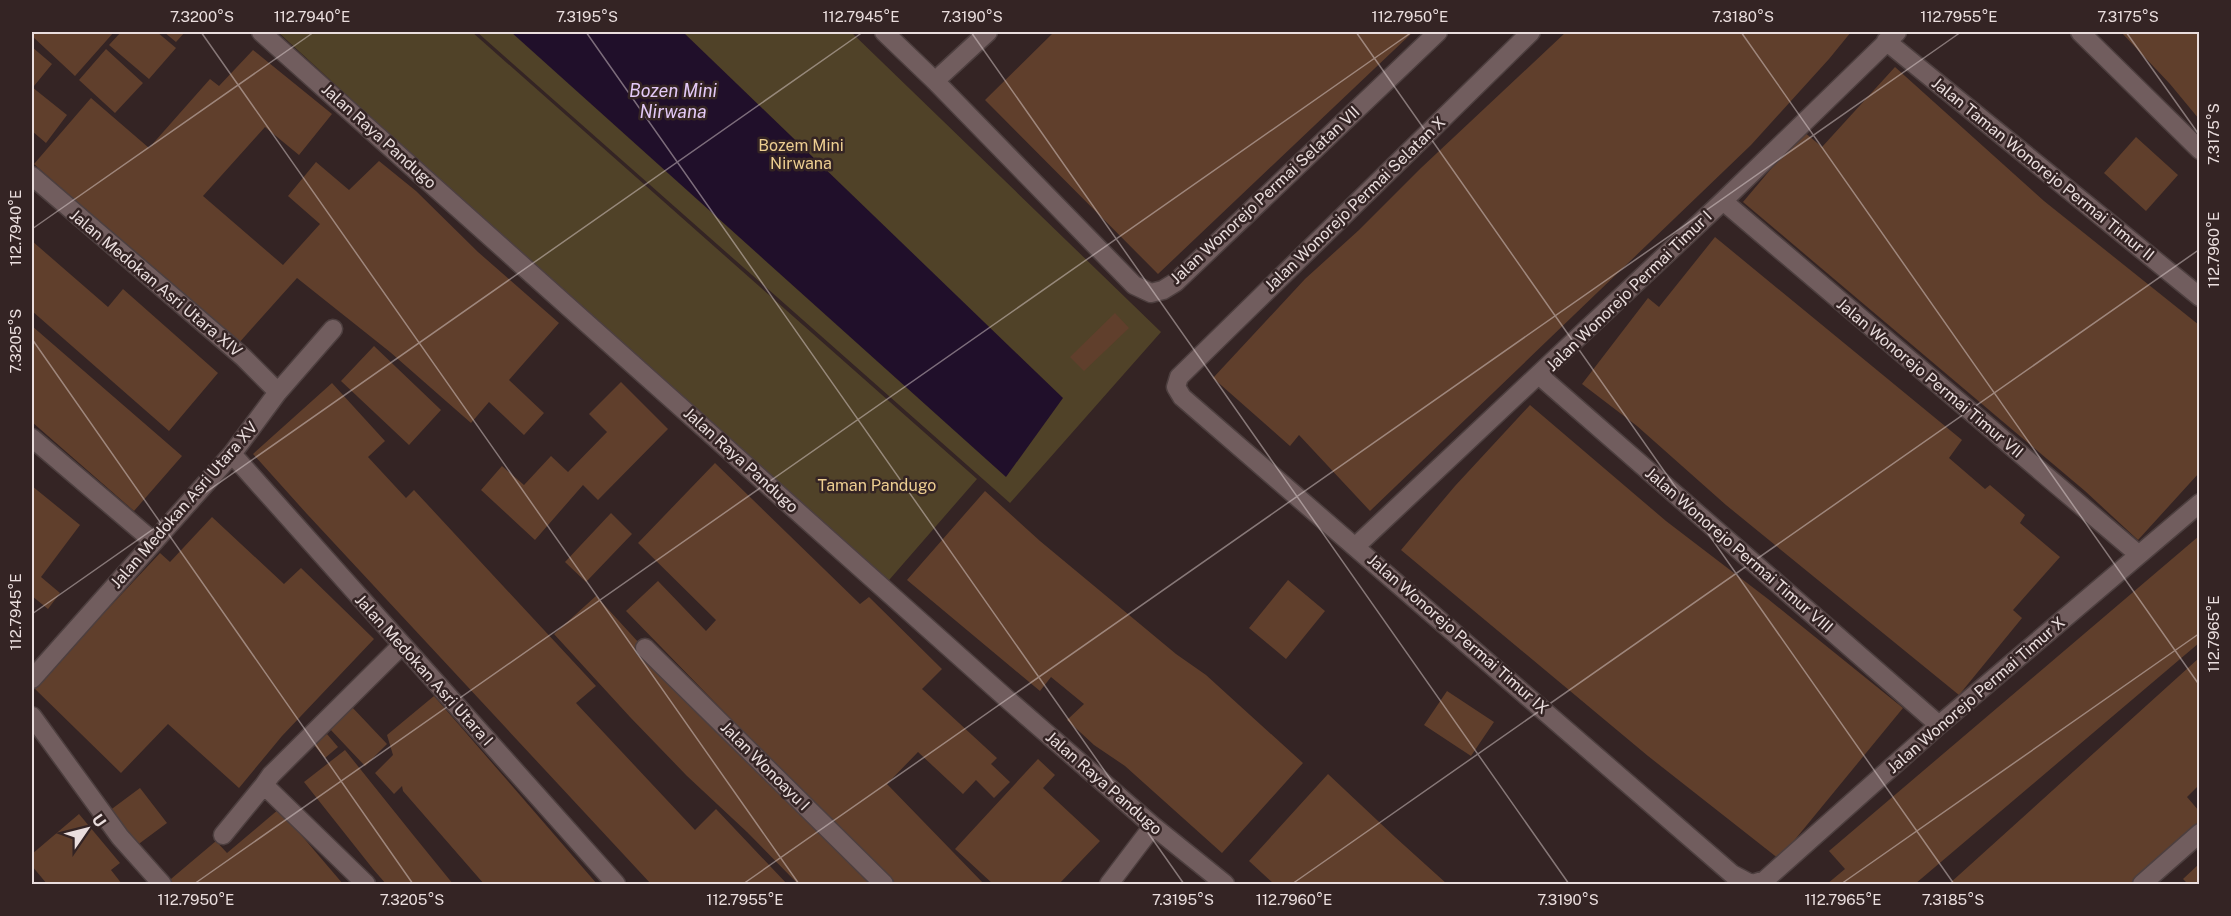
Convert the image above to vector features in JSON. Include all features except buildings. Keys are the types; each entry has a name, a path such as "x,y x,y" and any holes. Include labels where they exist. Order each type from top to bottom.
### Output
{"street":[{"name":"Jalan Raya Pandugo","path":"261,32 1006,698 1153,826 1225,885"},
{"name":"Jalan Wonorejo Permai Selatan VII","path":"884,32 935,81 1134,285 1151,293 1163,290 1176,282 1438,32"},
{"path":"935,81 988,32"},
{"name":"Jalan Wonorejo Permai Selatan X","path":"1179,377 1531,32"},
{"path":"2080,32 2199,150"},
{"name":"Jalan Wonorejo Permai Timur I","path":"1356,546 1540,376 1892,36"},
{"name":"Jalan Taman Wonorejo Permai Timur II","path":"1892,36 2199,297"},
{"name":"Jalan Medokan Asri Utara XIV","path":"32,176 243,357 278,392"},
{"name":"Jalan Wonorejo Permai Timur VII","path":"1723,201 2138,555"},
{"name":"Jalan Medokan Asri Utara XV","path":"32,679 232,454 278,392 333,329"},
{"name":"Jalan Wonorejo Permai Timur VIII","path":"1540,376 1939,725"},
{"name":"Jalan Wonorejo Permai Timur IX","path":"1179,377 1176,387 1182,397 1732,874 1751,885"},
{"path":"32,438 154,542"},
{"name":"Jalan Medokan Asri Utara I","path":"232,454 616,885"},
{"name":"Jalan Wonorejo Permai Timur X","path":"1751,885 1765,880 1939,725 2199,503"},
{"path":"223,835 267,780 402,645"},
{"name":"Jalan Wonoayu I","path":"645,648 884,885"},
{"path":"32,716 120,837 162,885"},
{"path":"267,780 366,885"},
{"path":"1109,885 1153,826"},
{"path":"2142,885 2199,833"}],"green space":[{"name":"Taman Pandugo","path":"278,32 472,32 977,479 883,587"},
{"name":"Bozem Mini Nirwana","path":"477,32 851,32 1161,332 1010,503"}],"water":[{"name":"Bozen Mini Nirwana","path":"511,32 683,32 1063,398 1006,477"}]}
